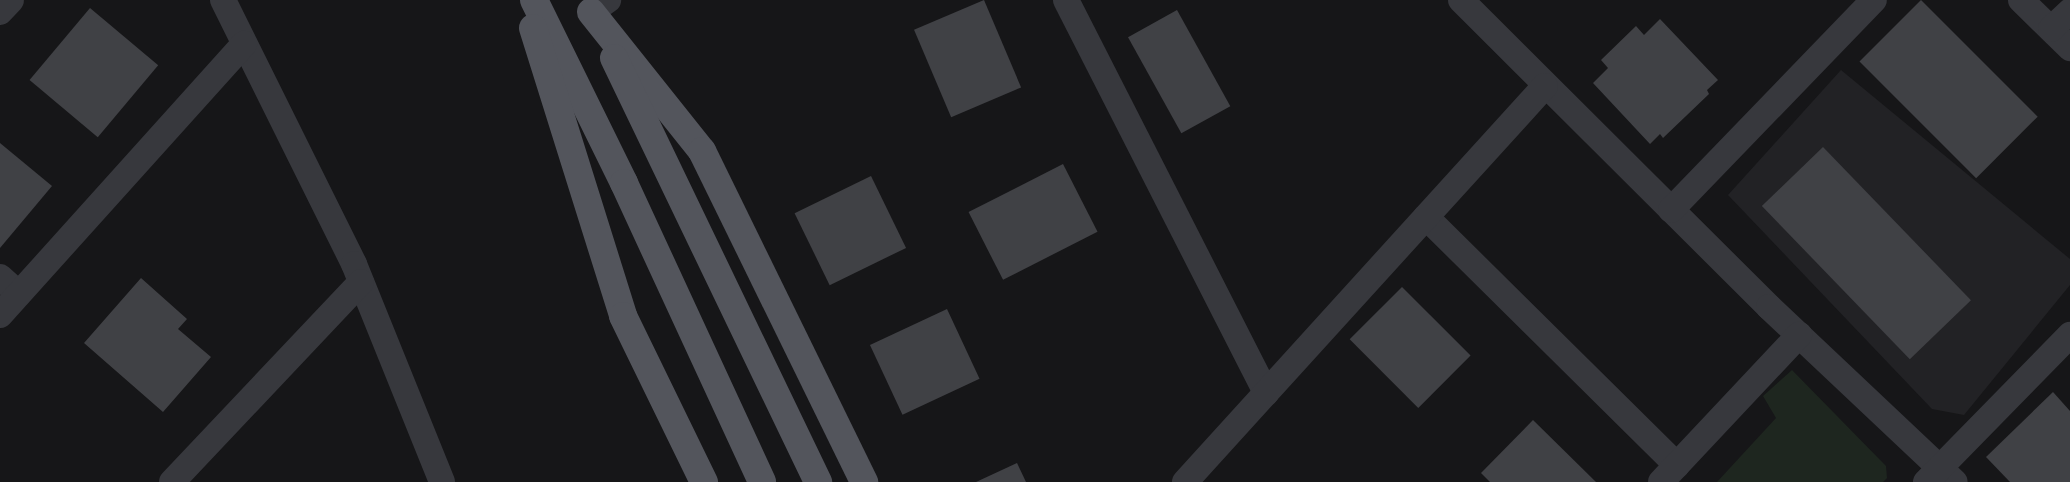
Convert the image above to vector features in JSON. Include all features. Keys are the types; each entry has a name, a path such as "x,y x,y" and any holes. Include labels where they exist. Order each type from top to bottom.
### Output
{"main road":[{"path":"524,0 623,316 704,482"},
{"path":"534,0 624,183 762,482"},
{"path":"595,4 818,482"},
{"path":"595,4 702,152 864,482"}],"street":[{"path":"0,12 11,0"},
{"path":"223,0 361,282 442,482"},
{"path":"1066,0 1266,393"},
{"path":"1461,0 1545,86 1799,335 1940,477 2070,334"},
{"path":"1671,210 1874,0"},
{"path":"2021,0 2070,48"},
{"path":"2051,29 2070,10"},
{"path":"0,315 9,286 244,44"},
{"path":"1185,482 1545,86"},
{"path":"1426,217 1669,473 1799,335"},
{"path":"172,482 361,282"}],"shaded area":[{"path":"1841,70 2070,259 2070,285 1964,415 1932,409 1728,195"},
{"path":"1792,370 1886,466 1887,478 1883,482 1717,482 1776,418 1763,396"}],"building":[{"path":"984,0 1021,87 951,117 914,30"},
{"path":"1921,0 2038,117 1976,178 1859,62"},
{"path":"90,8 158,65 98,137 30,80"},
{"path":"1177,10 1230,106 1181,133 1128,37"},
{"path":"1660,19 1718,80 1707,90 1709,94 1663,138 1660,134 1650,144 1593,83 1608,68 1601,60 1636,26 1644,35"},
{"path":"0,143 52,186 0,248"},
{"path":"1823,147 1971,300 1910,359 1762,206"},
{"path":"1063,164 1098,232 1003,280 969,212"},
{"path":"871,176 906,248 830,285 795,213"},
{"path":"141,278 187,319 178,329 211,357 163,412 84,343"},
{"path":"1402,287 1471,356 1418,408 1350,339"},
{"path":"947,309 980,379 903,415 870,345"},
{"path":"2053,392 2070,411 2070,482 2010,482 1986,457"},
{"path":"1533,420 1596,482 1490,482 1481,473"},
{"path":"1017,463 1026,482 976,482"}]}
